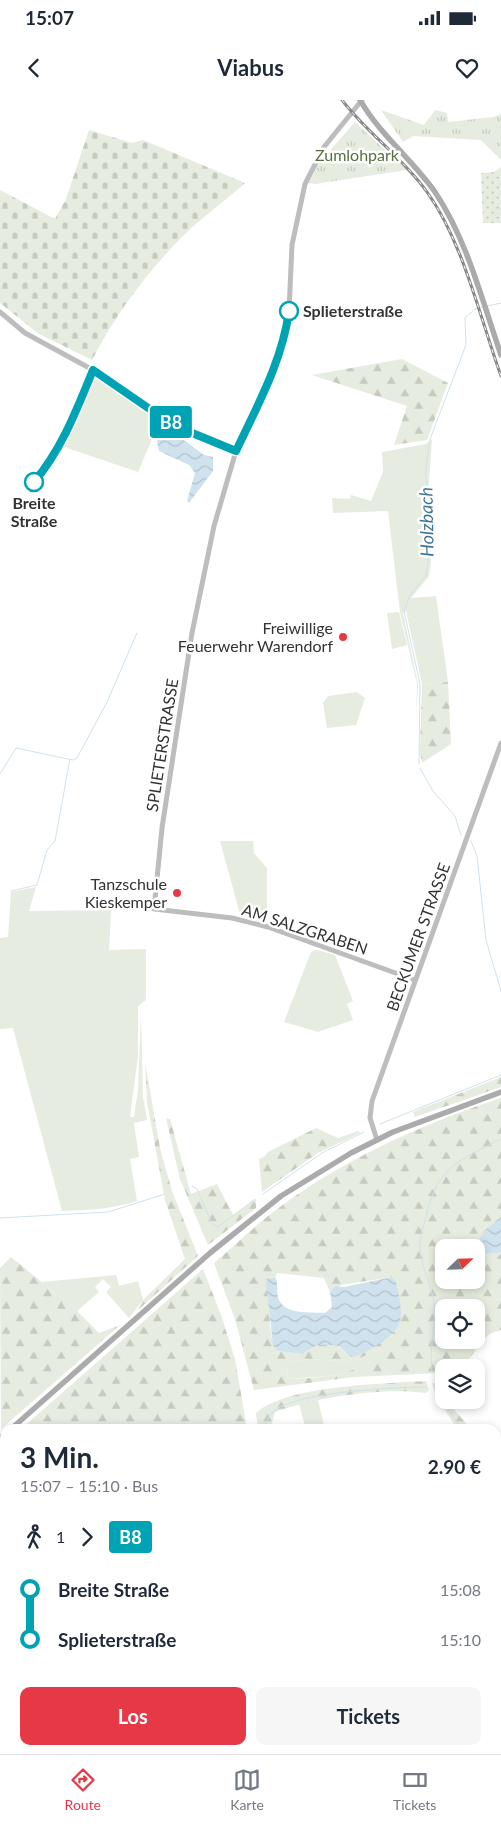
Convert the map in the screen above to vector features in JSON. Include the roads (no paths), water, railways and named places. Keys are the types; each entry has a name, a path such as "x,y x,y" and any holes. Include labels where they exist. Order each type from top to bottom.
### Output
{"main road":[{"path":"362,101 383,132 421,173 443,205 462,245 501,355"},
{"path":"17,1424 210,1253 263,1210 303,1182 377,1140 429,1117 501,1092"}],"street":[{"name":"SPLIETERSTRASSE","path":"154,909 162,828 192,633 214,526 236,451 274,370 285,336 289,311 292,245 305,184 322,150 336,130 362,101"},
{"path":"0,312 25,334 93,370 180,428 236,451"},
{"name":"BECKUMER STRASSE","path":"377,1140 370,1118 372,1101 501,743"},
{"name":"AM SALZGRABEN","path":"154,909 232,918 268,927 415,980"}],"water":[{"path":"164,432 181,438 204,455 213,457 213,471 189,503 187,501 195,473 189,465 159,451 157,441"},
{"path":"501,1217 501,1253 486,1253 485,1239 480,1239 484,1231"},
{"path":"275,1277 278,1297 285,1307 291,1310 325,1313 332,1307 330,1292 336,1286 344,1287 392,1277 396,1281 399,1296 400,1321 393,1332 380,1344 351,1357 339,1346 331,1345 317,1345 302,1354 278,1351 273,1345 266,1282 267,1279"}],"waterway":[{"name":"Holzbach","path":"487,306 501,303"},
{"name":"Holzbach","path":"419,764 420,684 404,611 409,597 426,575 428,563 426,468 430,439 466,345 465,318 475,309 483,307"},
{"path":"0,774 16,748 73,760 77,758 107,702 137,633"},
{"path":"11,891 37,885 47,850 55,841 70,759"},
{"name":"Holzbach","path":"420,768 433,791 455,816 461,835"},
{"name":"Holzbach","path":"471,841 477,856 486,940 501,991"},
{"path":"380,1124 501,1075"},
{"path":"263,1194 322,1153 364,1132"},
{"name":"Holzbach","path":"432,1371 431,1353 434,1302 421,1257 420,1246 431,1200 436,1186 452,1167 473,1153 501,1139"},
{"path":"192,1186 197,1189 212,1224 218,1227 255,1199"},
{"path":"0,1218 108,1212 165,1194"},
{"path":"265,1424 269,1416 275,1410 304,1399 348,1392 427,1387"},
{"name":"Holzbach","path":"448,1409 458,1424"}],"railway":[{"path":"342,100 362,124 417,180 440,212 470,281 501,376"}],"place":[{"name":"Splieterstraße","path":"289,311"},
{"name":"Breite Straße","path":"34,482"},
{"name":"Freiwillige Feuerwehr Warendorf","path":"343,637"},
{"name":"Tanzschule Kieskemper","path":"177,893"}],"park label":[{"name":"Zumlohpark","path":"357,155"}]}
